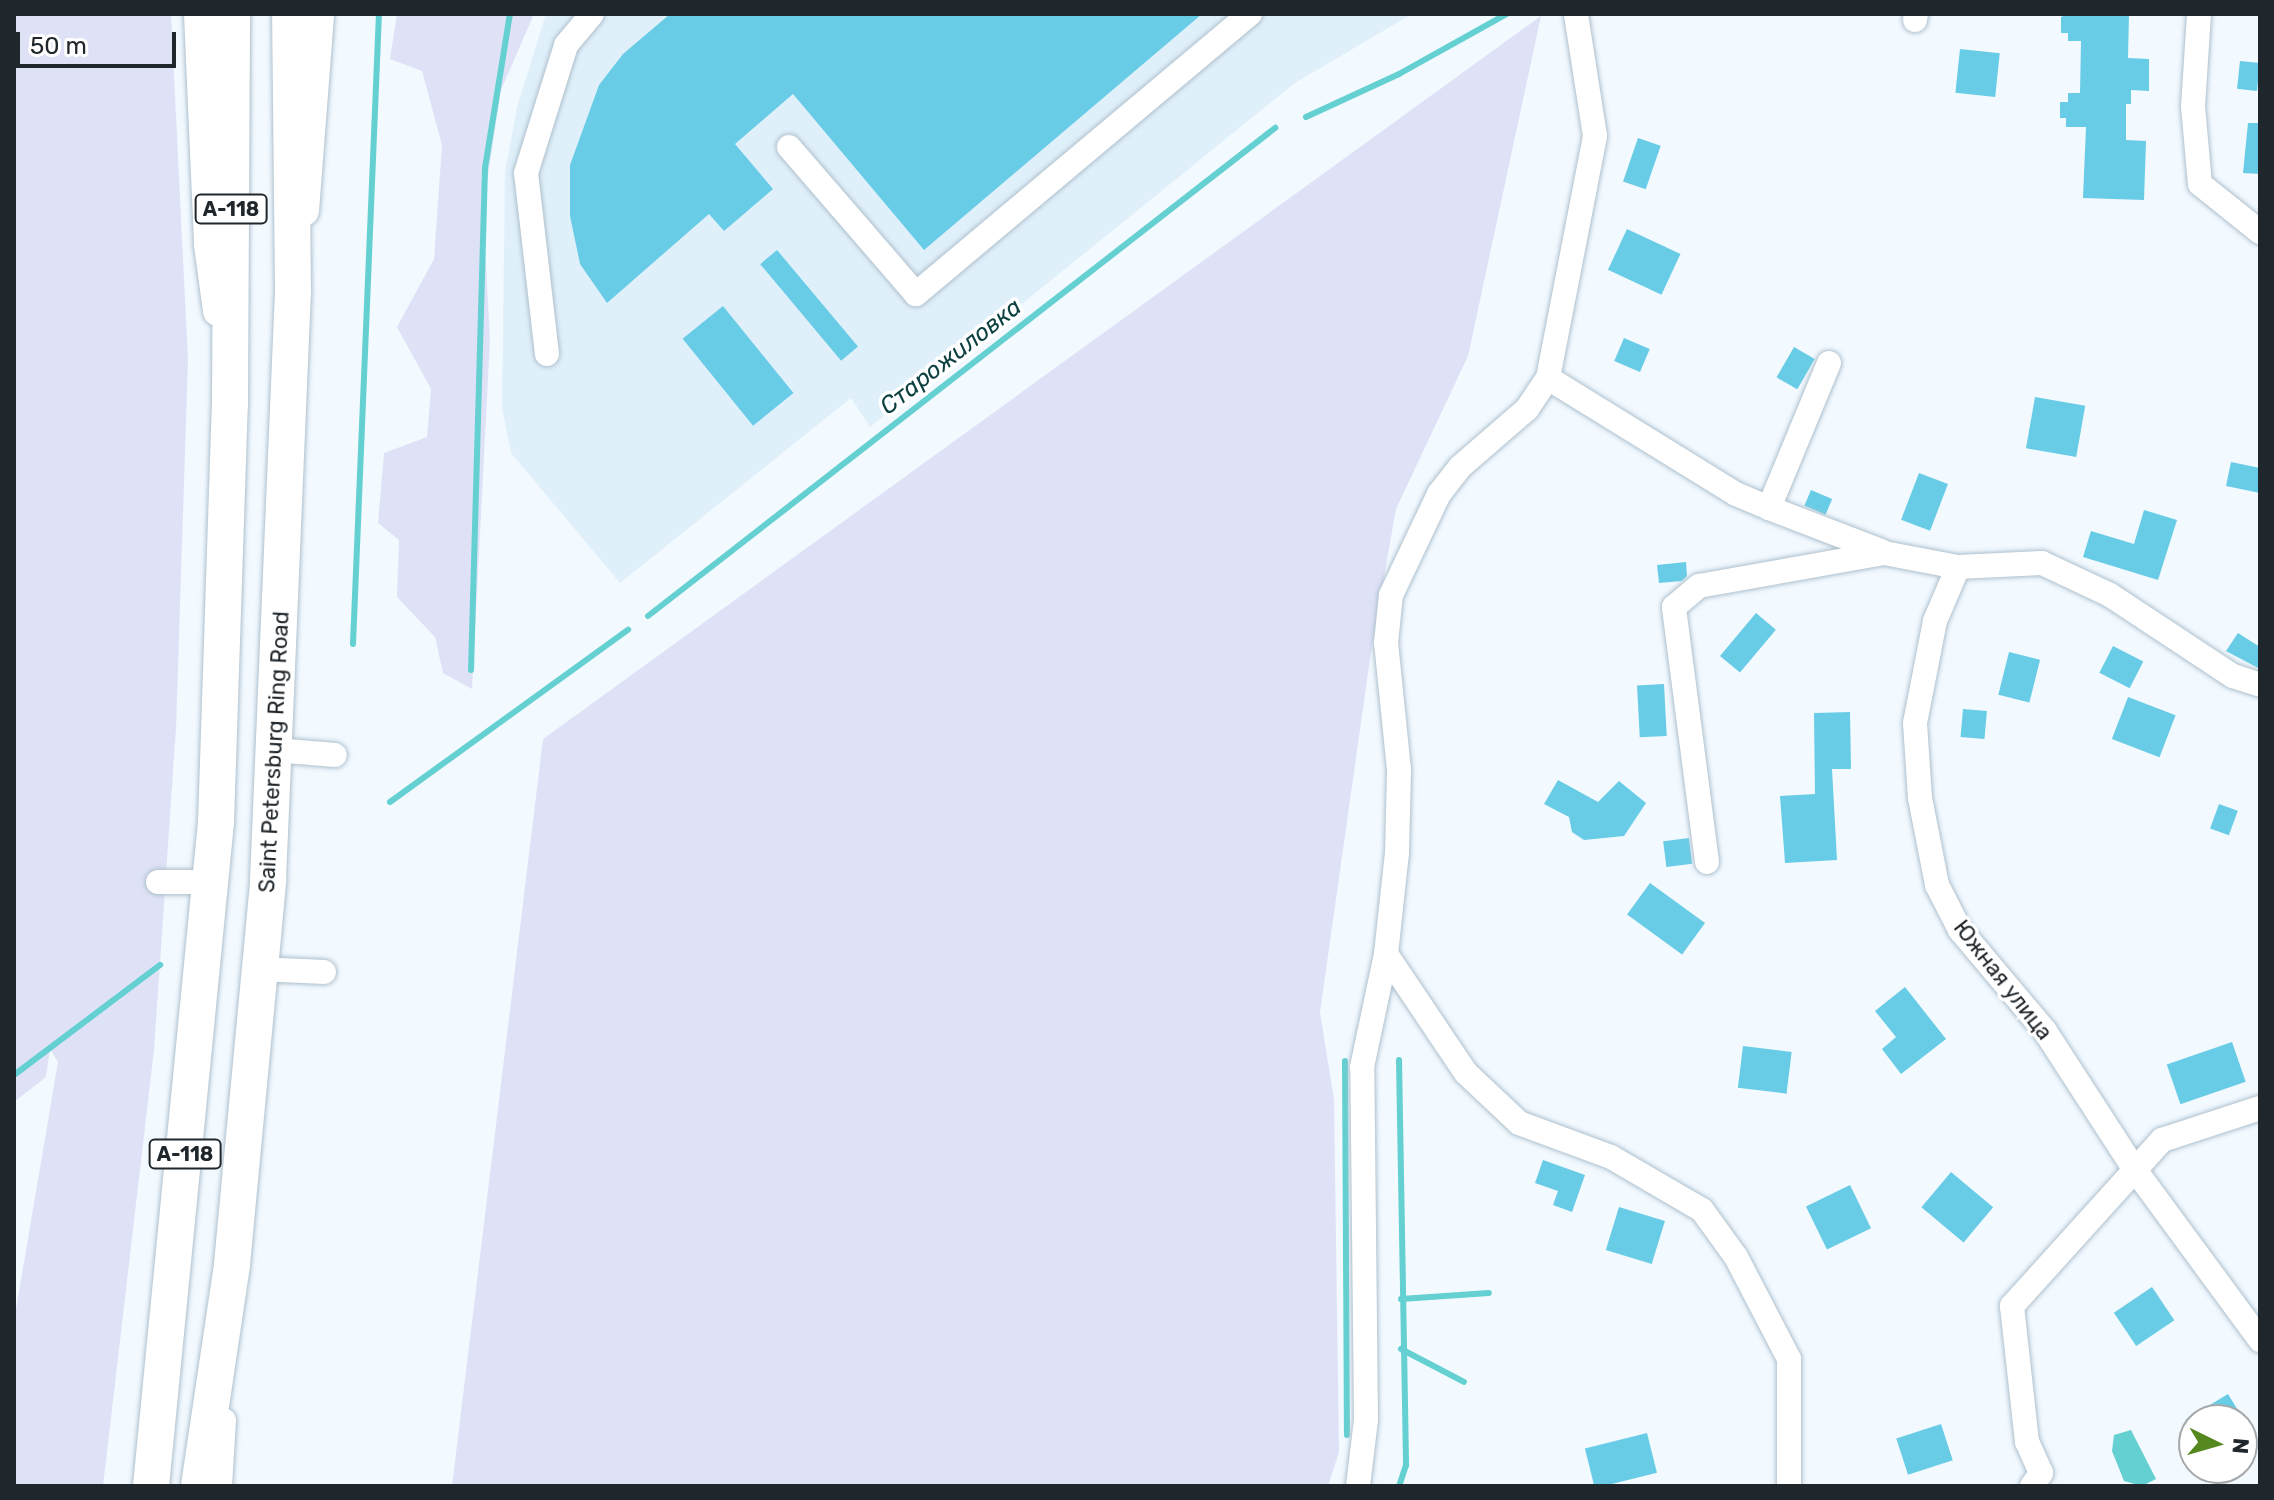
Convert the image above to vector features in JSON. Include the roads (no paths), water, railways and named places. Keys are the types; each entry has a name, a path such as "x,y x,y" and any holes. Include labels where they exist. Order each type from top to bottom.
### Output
{"highway":[{"name":"А-118","path":"151,1486 211,882 230,403 232,14"},
{"name":"Saint Petersburg Ring Road","path":"199,1486 232,1264 260,969 275,750 293,292 290,14"}],"main road":[{"path":"199,14 209,245 230,403"},
{"path":"293,292 312,153 319,14"}],"street":[{"path":"547,354 526,173 566,45 592,14"},
{"path":"789,147 916,294 1250,14"},
{"path":"1358,1486 1366,1420 1362,1067 1386,954 1399,798 1386,643 1391,595 1439,494 1460,467 1527,409 1548,378 1595,136 1576,14"},
{"path":"2199,14 2193,106 2200,184 2260,232"},
{"path":"1769,508 1829,363"},
{"path":"1548,378 1736,494 1884,553 1958,567 2042,563 2110,595 2233,676 2260,685"},
{"path":"1707,862 1674,607 1699,586 1884,553"},
{"name":"Южная улица","path":"1958,567 1935,621 1915,723 1920,798 1937,885 1960,930 2045,1031 2133,1167 2260,1340"},
{"path":"275,750 335,755"},
{"path":"158,882 211,882"},
{"path":"1386,954 1466,1073 1519,1123 1611,1157 1702,1210 1736,1257 1789,1359 1785,1471 1789,1486"},
{"path":"260,969 324,972"},
{"path":"2032,1486 2041,1473 2027,1442 2012,1306 2110,1200 2133,1167 2162,1140 2260,1108"},
{"path":"220,1486 232,1264"}],"water":[{"path":"2131,1430 2156,1479 2142,1486 2124,1481 2112,1451 2114,1435"}],"waterway":[{"path":"353,644 379,14"},
{"path":"471,670 485,168 510,14"},
{"name":"Старожиловка","path":"1306,117 1399,74 1507,14"},
{"name":"Старожиловка","path":"648,616 1275,128"},
{"name":"Старожиловка","path":"390,802 628,630"},
{"name":"Старожиловка","path":"14,1075 160,965"},
{"path":"1399,1060 1406,1465 1399,1486"},
{"path":"1345,1061 1347,1435"},
{"path":"1401,1299 1489,1293"},
{"path":"1401,1349 1464,1382"}]}
